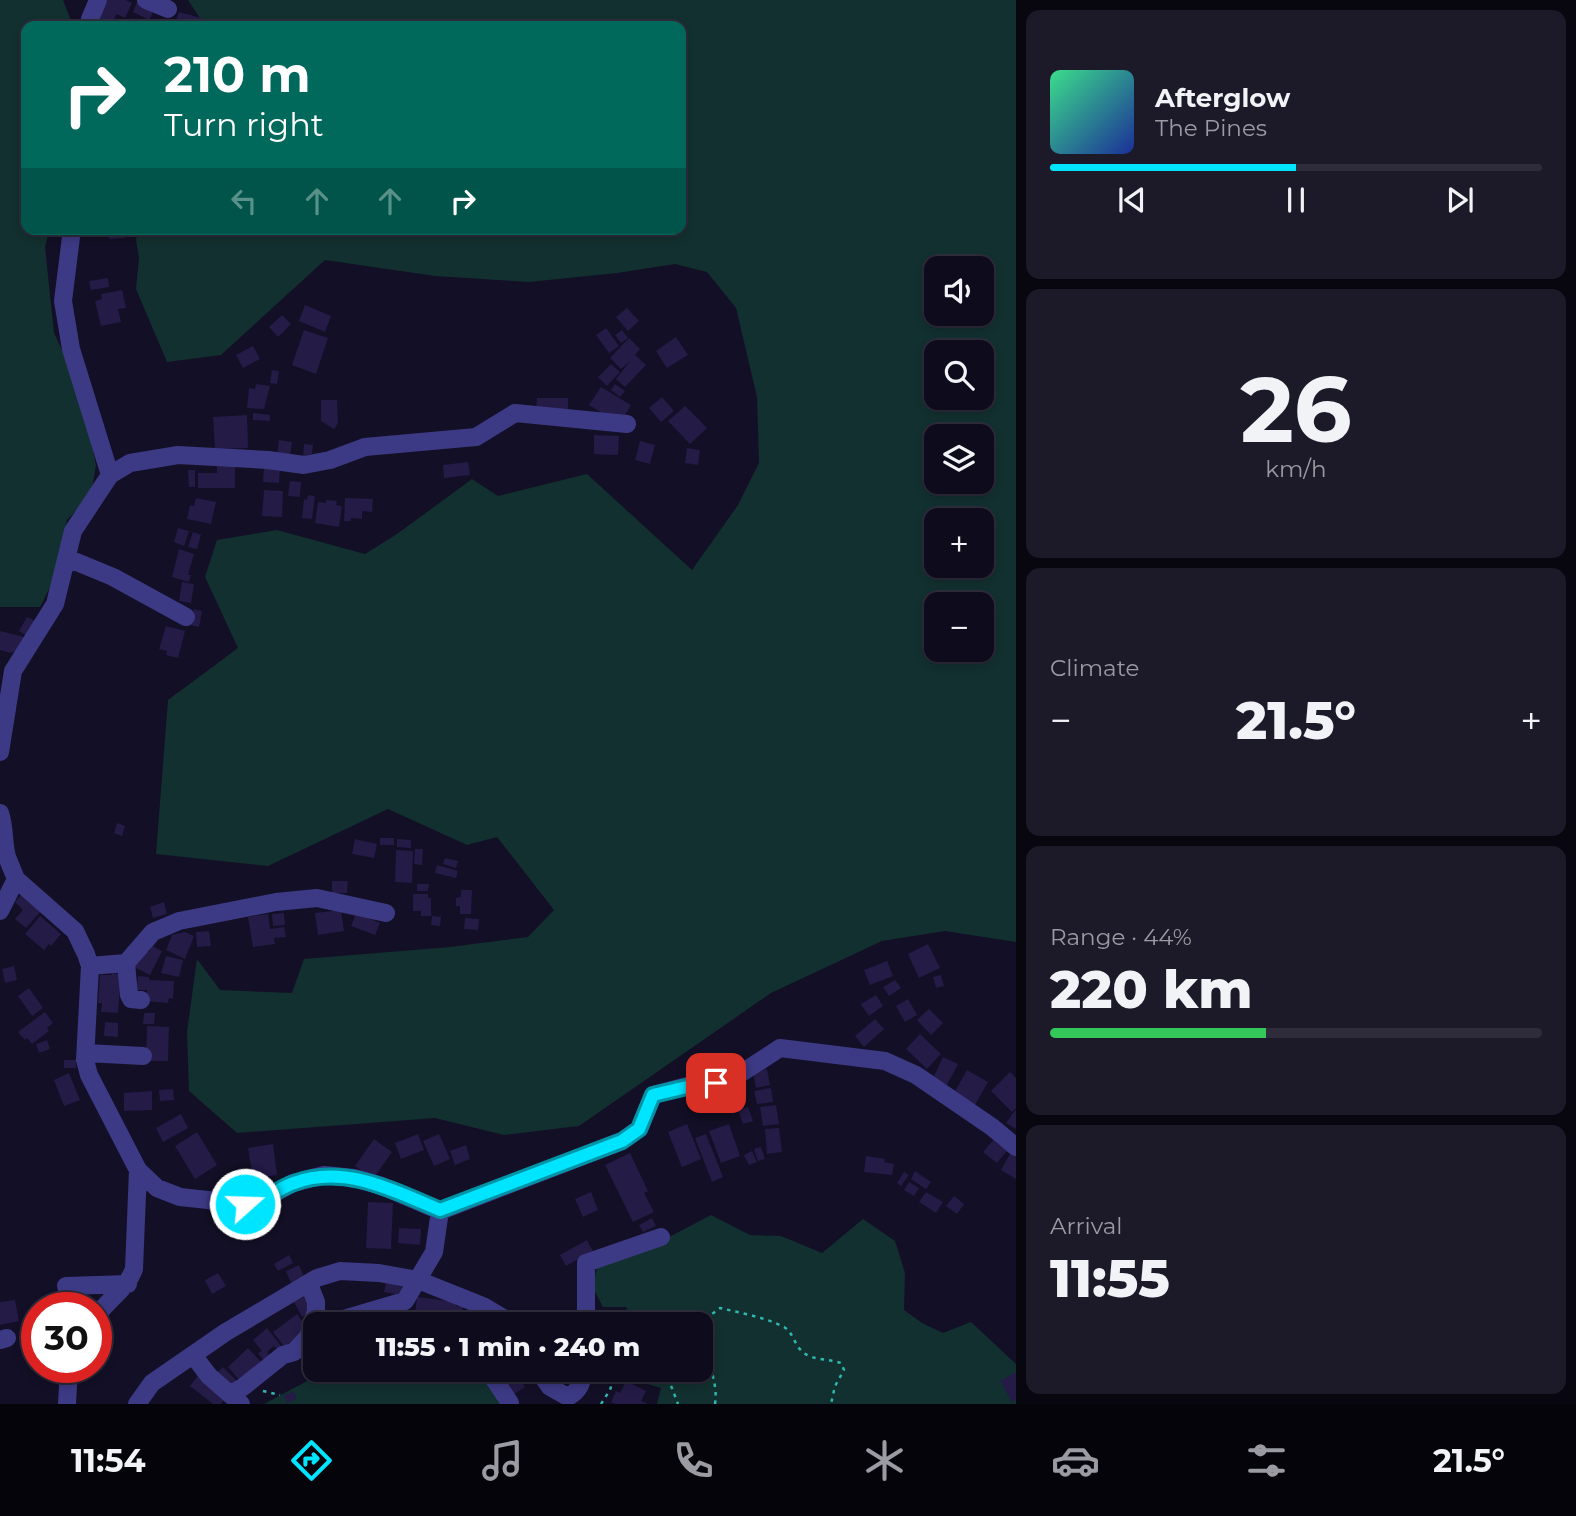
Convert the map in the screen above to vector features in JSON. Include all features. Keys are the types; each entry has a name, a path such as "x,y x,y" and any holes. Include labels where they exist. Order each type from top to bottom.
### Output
{"street":[{"path":"90,21 98,0"},
{"path":"146,0 168,9"},
{"path":"71,235 63,301 71,349 110,475"},
{"path":"0,752 13,671 55,604 74,531 110,475 130,463 178,455 268,460 304,465 330,460 365,447 476,437 514,413 627,424"},
{"path":"68,558 113,577 186,617"},
{"path":"0,813 4,823 4,855 16,878 75,931 90,966 86,1053 89,1075 138,1170 157,1188 180,1197 245,1204 261,1201 293,1183 324,1175 373,1183 440,1210 622,1141 639,1129 653,1095 716,1083 743,1072 780,1048 885,1061 916,1075 992,1127 1016,1147"},
{"path":"0,911 16,878"},
{"path":"141,1000 131,999 128,995 126,964 153,932 179,921 276,902 317,898 386,913"},
{"path":"90,966 126,964"},
{"path":"86,1053 143,1056"},
{"path":"112,1298 128,1284 134,1269 138,1170"},
{"path":"395,1312 405,1301 434,1252 440,1210"},
{"path":"586,1312 586,1263 661,1237"},
{"path":"136,1404 152,1383 226,1332 317,1278 340,1271 379,1273 418,1280 492,1312"},
{"path":"66,1286 128,1284"},
{"path":"193,1355 209,1376 236,1399 243,1387 283,1355 294,1352 308,1337 316,1311 316,1302 309,1284"},
{"path":"496,1382 510,1403"},
{"path":"546,1382 568,1397 576,1392 582,1382"},
{"path":"66,1404 68,1383"}],"path":[{"path":"715,1404 706,1329 708,1317 720,1308 751,1315 786,1328 796,1346 805,1354 841,1363 844,1370 835,1385 831,1404"},
{"path":"601,1404 612,1382"},
{"path":"670,1382 678,1404"}],"green space":[{"path":"0,0 63,0 71,21 21,21 21,235 48,235 45,247 54,333 69,365 86,418 96,465 91,495 67,520 52,583 40,607 0,607"},
{"path":"188,0 1016,0 1016,942 945,931 882,941 771,993 579,1126 504,1135 435,1118 237,1133 189,1091 187,1032 197,959 220,990 292,993 304,959 450,947 528,937 554,910 497,837 467,845 388,809 268,866 156,854 168,700 238,648 205,577 217,540 277,530 365,554 472,479 498,496 587,474 692,570 738,505 759,463 757,397 736,308 707,272 675,264 529,282 435,276 325,260 221,355 167,362 136,289 139,258 137,235 686,235 686,21 202,21"},
{"path":"711,1215 750,1235 781,1236 822,1253 863,1219 895,1241 905,1273 904,1310 943,1333 971,1322 1016,1364 1016,1404 657,1404 661,1388 641,1382 713,1382 713,1312 628,1312 626,1307 603,1307 593,1288 597,1267 654,1245"},
{"path":"305,1382 489,1382 505,1404 264,1404"}],"building":[{"path":"104,0 126,0 132,3 125,18 117,14 113,21 105,21 96,16"},
{"path":"137,2 154,10 149,20 133,12"},
{"path":"179,12 201,18 200,21 176,21"},
{"path":"109,235 125,235 125,238 109,239"},
{"path":"108,278 109,287 91,290 89,281"},
{"path":"122,290 126,308 118,309 121,322 101,326 95,301 102,299 101,294"},
{"path":"305,305 331,316 325,332 299,321"},
{"path":"627,308 639,321 628,331 616,317"},
{"path":"282,315 291,324 278,337 269,327"},
{"path":"606,328 619,346 609,353 596,335"},
{"path":"304,330 328,338 316,374 292,365"},
{"path":"622,330 628,338 621,343 615,335"},
{"path":"676,337 688,355 667,368 656,351"},
{"path":"629,338 640,349 635,355 646,365 625,387 616,379 630,361 621,369 610,358"},
{"path":"253,346 260,359 243,368 236,355"},
{"path":"611,364 620,372 607,386 598,377"},
{"path":"272,370 279,371 277,384 270,383"},
{"path":"256,384 270,386 264,409 247,408 249,388 255,389"},
{"path":"615,384 625,391 620,397 611,390"},
{"path":"601,387 631,405 624,417 618,414 613,420 589,405"},
{"path":"662,397 674,411 661,422 649,408"},
{"path":"537,398 568,398 568,410 536,410"},
{"path":"321,400 337,400 338,423 334,429 321,421"},
{"path":"685,406 707,428 690,444 668,421"},
{"path":"253,413 270,415 270,421 253,420"},
{"path":"247,415 248,448 215,449 213,417"},
{"path":"594,435 619,436 618,455 594,454"},
{"path":"279,440 292,442 290,456 277,454"},
{"path":"640,441 655,445 650,464 635,460"},
{"path":"304,444 313,445 312,454 303,456"},
{"path":"687,448 700,450 698,465 685,463"},
{"path":"468,462 470,475 444,478 443,465"},
{"path":"217,466 235,466 235,488 198,488 198,473 217,473"},
{"path":"264,467 280,468 279,483 263,482"},
{"path":"188,470 195,470 195,487 189,487"},
{"path":"290,481 301,482 300,497 288,496"},
{"path":"264,490 283,491 282,517 262,516"},
{"path":"308,495 315,496 312,519 302,518 304,499 307,500"},
{"path":"196,498 216,502 211,524 187,519 190,505 194,506"},
{"path":"345,498 373,499 372,512 362,511 362,519 351,518 351,521 344,521"},
{"path":"326,500 337,501 336,505 342,506 339,527 315,523 318,502 326,503"},
{"path":"178,528 189,531 184,546 174,542"},
{"path":"193,532 201,535 197,549 188,547"},
{"path":"179,549 194,554 188,575 191,575 189,582 172,577"},
{"path":"182,582 194,584 191,603 179,601"},
{"path":"194,609 202,611 199,627 190,625"},
{"path":"27,617 35,621 27,636 19,631"},
{"path":"166,626 185,631 178,658 166,655 167,651 159,649"},
{"path":"0,631 24,637 21,648 11,653 0,650"},
{"path":"117,823 125,826 122,836 114,833"},
{"path":"380,838 394,838 394,845 380,845"},
{"path":"355,839 377,844 374,858 352,854"},
{"path":"397,839 411,840 411,848 397,847"},
{"path":"415,849 423,849 422,865 414,864"},
{"path":"396,850 413,851 412,883 395,882"},
{"path":"445,858 458,861 456,868 443,864"},
{"path":"437,865 458,871 456,878 435,873"},
{"path":"332,881 348,881 347,893 332,893"},
{"path":"417,884 429,884 428,891 417,891"},
{"path":"461,890 472,890 471,914 460,914 460,906 456,906 456,898 461,897"},
{"path":"22,894 41,911 26,928 15,919 23,910 15,902"},
{"path":"413,894 428,894 428,898 431,898 431,916 421,916 421,911 413,911"},
{"path":"164,902 167,914 153,918 150,907"},
{"path":"341,910 344,931 318,935 315,913"},
{"path":"284,913 285,925 273,926 272,914"},
{"path":"356,913 380,923 375,935 351,926"},
{"path":"268,914 270,929 284,927 286,937 274,938 275,944 253,947 248,917"},
{"path":"40,916 61,934 44,950 25,934"},
{"path":"432,916 441,917 440,926 431,925"},
{"path":"465,918 479,919 478,930 464,929"},
{"path":"209,931 211,946 197,947 196,932"},
{"path":"185,932 194,936 185,959 166,950 172,935"},
{"path":"928,944 940,968 919,978 908,954"},
{"path":"152,946 162,951 150,975 134,967 143,950 149,952"},
{"path":"166,956 183,960 179,977 161,973"},
{"path":"887,961 893,976 870,985 864,970"},
{"path":"14,966 17,980 5,983 2,969"},
{"path":"121,974 118,1013 101,1012 102,1003 98,1003 100,975"},
{"path":"941,975 944,986 936,988 933,977"},
{"path":"138,976 149,977 149,980 174,981 173,999 169,998 168,1003 146,1001 147,990 137,990"},
{"path":"895,980 901,988 889,996 883,987"},
{"path":"29,988 43,1008 32,1016 18,996"},
{"path":"876,995 883,1006 869,1016 861,1004"},
{"path":"908,999 917,1015 905,1022 896,1006"},
{"path":"929,1009 943,1023 931,1035 917,1020"},
{"path":"45,1012 53,1023 47,1028 49,1031 32,1044 18,1032"},
{"path":"144,1013 155,1013 154,1024 143,1024"},
{"path":"875,1019 884,1029 864,1047 855,1036"},
{"path":"105,1022 118,1023 118,1037 104,1036"},
{"path":"147,1026 169,1027 168,1061 146,1061"},
{"path":"920,1034 941,1054 927,1069 906,1049"},
{"path":"47,1040 50,1049 39,1053 36,1044"},
{"path":"943,1057 958,1064 947,1085 933,1078"},
{"path":"64,1060 76,1060 76,1068 64,1068"},
{"path":"767,1069 770,1085 756,1088 753,1072"},
{"path":"967,1070 988,1082 975,1105 954,1093"},
{"path":"1010,1072 1016,1078 1016,1108 1012,1112 991,1091"},
{"path":"69,1073 80,1100 64,1106 54,1080"},
{"path":"771,1088 773,1102 757,1104 754,1091"},
{"path":"173,1089 174,1100 160,1101 159,1090"},
{"path":"152,1091 152,1110 124,1111 124,1093"},
{"path":"776,1105 779,1124 763,1126 760,1107"},
{"path":"748,1107 753,1121 743,1124 738,1110"},
{"path":"1016,1109 1016,1129 1006,1123"},
{"path":"181,1114 188,1128 163,1142 156,1128"},
{"path":"687,1124 701,1159 682,1167 668,1132"},
{"path":"729,1124 740,1156 721,1163 709,1131"},
{"path":"779,1128 782,1152 767,1154 765,1129"},
{"path":"197,1132 217,1165 195,1179 175,1146"},
{"path":"418,1134 424,1150 401,1159 395,1143"},
{"path":"439,1134 450,1159 434,1166 423,1141"},
{"path":"706,1134 723,1177 712,1182 695,1138"},
{"path":"374,1139 392,1152 373,1179 355,1166"},
{"path":"993,1140 1007,1151 997,1163 983,1152"},
{"path":"273,1144 277,1175 253,1179 248,1148"},
{"path":"466,1145 470,1159 455,1165 450,1151"},
{"path":"761,1147 765,1159 758,1161 754,1149"},
{"path":"752,1151 757,1162 749,1165 744,1155"},
{"path":"1011,1152 1016,1154 1016,1179 1001,1170"},
{"path":"630,1153 648,1191 644,1193 654,1212 633,1222 605,1165"},
{"path":"866,1156 885,1159 884,1162 894,1164 892,1175 864,1172"},
{"path":"915,1171 931,1182 926,1189 911,1179"},
{"path":"904,1172 909,1175 901,1186 897,1183"},
{"path":"909,1182 919,1188 914,1196 904,1190"},
{"path":"591,1192 598,1210 583,1217 575,1199"},
{"path":"926,1192 943,1202 936,1213 919,1202"},
{"path":"954,1196 964,1204 957,1214 946,1206"},
{"path":"368,1202 393,1203 391,1249 366,1248"},
{"path":"652,1218 656,1226 643,1232 639,1225"},
{"path":"399,1228 421,1229 420,1245 398,1243"},
{"path":"587,1240 593,1251 566,1266 560,1255"},
{"path":"289,1255 293,1263 278,1271 274,1264"},
{"path":"299,1265 304,1277 291,1283 286,1271"},
{"path":"218,1273 226,1286 212,1294 205,1280"},
{"path":"386,1283 403,1286 401,1295 384,1292"},
{"path":"306,1296 314,1309 303,1312 302,1317 294,1302"},
{"path":"417,1297 457,1302 456,1306 463,1307 462,1312 415,1312"},
{"path":"15,1300 19,1321 0,1325 0,1302"},
{"path":"297,1314 303,1322 303,1333 285,1348 273,1332"},
{"path":"267,1328 281,1346 277,1349 274,1346 263,1360 258,1353 262,1351 253,1340"},
{"path":"248,1348 261,1362 240,1381 228,1367"},
{"path":"223,1367 238,1382 229,1391 214,1375"},
{"path":"1016,1372 1016,1400 1012,1402 1000,1381"},
{"path":"200,1373 228,1395 221,1404 213,1404 190,1386"},
{"path":"508,1382 522,1382 525,1387 511,1396 504,1385"},
{"path":"628,1382 646,1391 641,1401 648,1404 611,1402 616,1391 620,1393"},
{"path":"293,1391 297,1398 288,1403 283,1396"}],"route":[{"path":"245,1204 261,1201 293,1183 324,1175 354,1178 382,1186 440,1210 622,1141 639,1129 653,1095 716,1083"}]}
